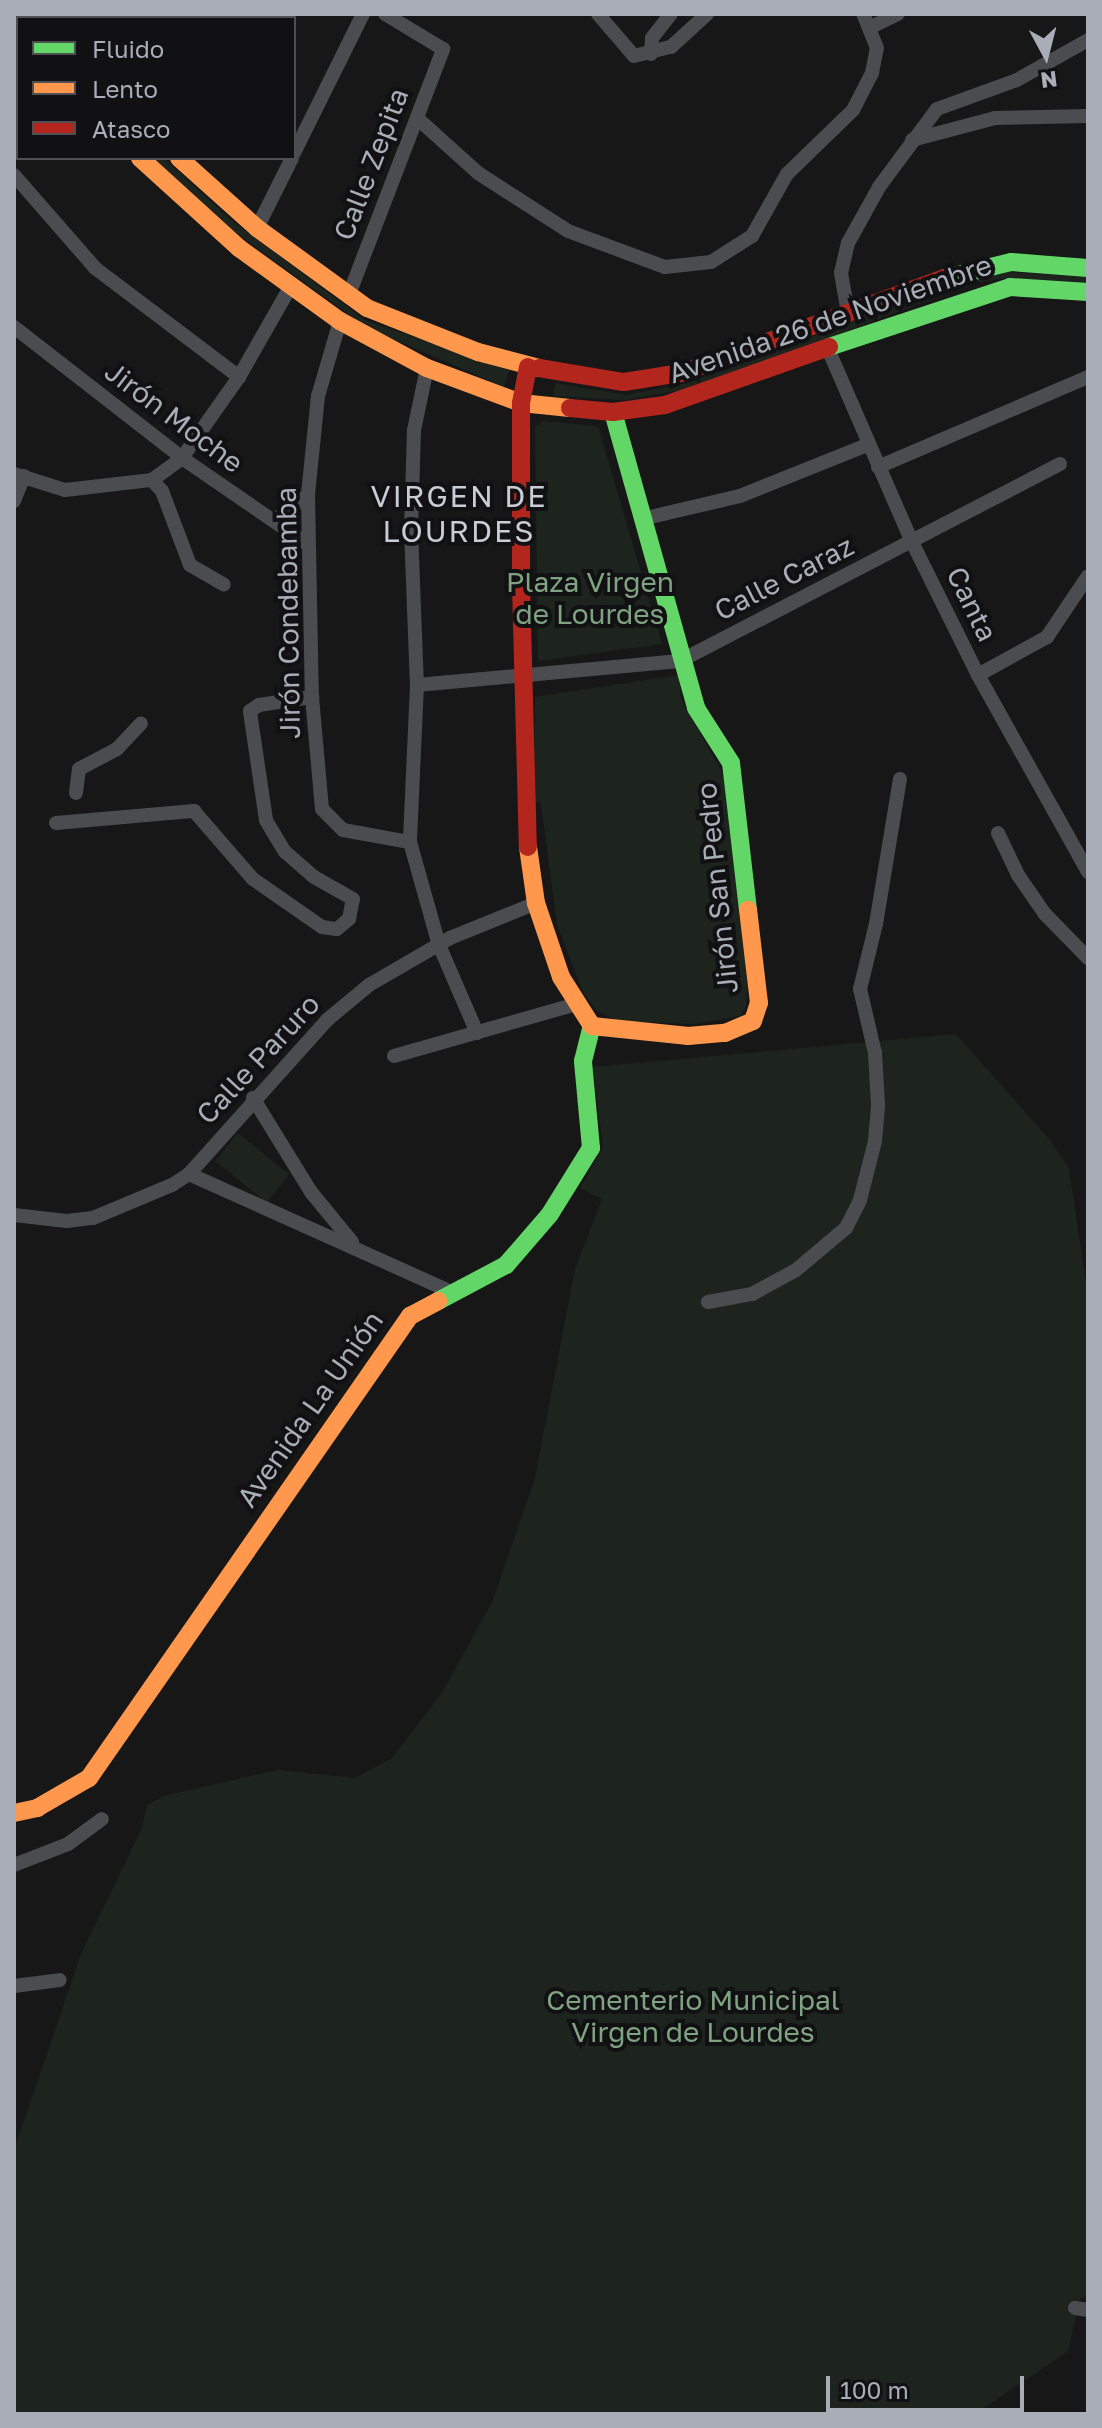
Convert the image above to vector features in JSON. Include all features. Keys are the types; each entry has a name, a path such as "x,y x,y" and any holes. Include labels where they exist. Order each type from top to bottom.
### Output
{"main road":[{"name":"Avenida 26 de Noviembre","path":"142,160 239,248 340,321 427,368 521,403 613,412 665,405 974,295 1010,287 1088,292"},
{"name":"Avenida 26 de Noviembre","path":"182,160 257,228 348,297 402,325 528,367 607,382 662,378 970,269 1011,262 1088,268"},
{"path":"528,367 521,403 525,822 536,903 561,977 592,1026"},
{"name":"Jirón San Pedro","path":"592,1026 688,1036 725,1033 753,1021 759,1003 731,763 701,719 680,661 613,412"},
{"name":"Avenida La Unión","path":"14,1813 37,1808 89,1778 410,1316 506,1265 576,1177 591,1148 583,1061 592,1026"}],"street":[{"path":"296,150 363,14"},
{"name":"Calle Zepita","path":"348,297 443,49 385,14"},
{"path":"598,14 622,48 634,56 671,47 707,14"},
{"path":"651,54 652,38 671,14"},
{"path":"417,118 487,180 568,231 665,267 711,262 752,236 787,174 853,110 875,60 877,48 866,21 898,14"},
{"path":"848,313 841,273 848,243 912,140 937,109 1017,80 1088,40"},
{"path":"912,140 995,118 1088,116"},
{"path":"257,228 291,160"},
{"path":"14,175 95,268 239,377"},
{"path":"14,501 19,475 65,490 152,480 182,458 239,377 291,286"},
{"name":"Jirón Condebamba","path":"340,321 318,396 308,495 312,697 322,809 328,820 343,830 410,842"},
{"name":"Jirón Moche","path":"14,327 182,458 307,544"},
{"name":"Canta","path":"828,349 867,445 978,675 1088,872"},
{"path":"427,368 414,430 411,516 417,685 410,842 439,945 477,1033"},
{"path":"878,467 1088,377"},
{"path":"642,519 740,496 867,445"},
{"name":"Calle Caraz","path":"417,685 524,678 680,661 1060,464"},
{"path":"152,480 162,491 190,565 224,585"},
{"path":"274,521 308,495"},
{"path":"978,675 1047,637 1088,576"},
{"path":"56,823 194,811 253,879 322,927 337,929 349,919 353,899 314,877 285,852 266,820 250,711 259,705 312,697"},
{"path":"76,793 79,769 134,737 141,723"},
{"path":"708,1302 752,1294 796,1270 846,1228 860,1200 875,1141 878,1104 875,1053 860,989 876,924 900,779"},
{"path":"998,833 1018,875 1045,914 1088,958"},
{"name":"Calle Paruro","path":"14,1215 67,1221 93,1218 189,1174 253,1098 358,994 439,945 536,903"},
{"path":"394,1056 434,1041 477,1033 577,1004"},
{"path":"253,1098 311,1192 355,1246"},
{"path":"189,1174 452,1292"},
{"path":"14,1865 68,1844 102,1819"},
{"path":"14,1986 60,1980"}],"green space":[{"path":"154,160 165,160 232,221 365,320 509,370 504,387 366,327 228,227"},
{"path":"1009,272 1088,277 1088,284 1009,278 979,282 688,389 624,400 553,396 555,383 626,395 688,383 953,284"},
{"name":"Plaza Virgen de Lourdes","path":"543,421 598,426 662,644 538,661 535,427"},
{"path":"679,675 681,698 722,772 730,801 748,972 746,1007 740,1016 695,1024 617,1021 596,1010 583,992 557,925 541,803 534,802 535,697"},
{"name":"Cementerio Municipal Virgen de Lourdes","path":"956,1034 1050,1140 1069,1169 1088,1296 1088,2296 1080,2298 1068,2351 975,2414 14,2414 14,2150 81,1954 142,1828 147,1805 164,1796 277,1770 355,1778 392,1758 442,1693 493,1600 535,1478 575,1269 602,1199 580,1188 603,1147 593,1067"},
{"path":"238,1133 289,1175 267,1203 215,1161"}],"traffic: fast":[{"path":"945,278 1011,262 1088,268"},
{"path":"829,347 1010,287 1088,292"},
{"path":"613,412 696,708 731,763 748,910"},
{"path":"438,1301 506,1265 550,1214 591,1148 583,1061 592,1026"}],"traffic: slow":[{"path":"142,160 239,248 340,321 427,368 521,403 570,408"},
{"path":"181,160 257,228 367,308 478,352 539,368"},
{"path":"528,847 536,903 561,977 592,1026 688,1036 725,1033 753,1021 759,1003 748,910"},
{"path":"14,1813 37,1808 89,1778 410,1316 438,1301"}],"traffic: jam":[{"path":"539,368 624,382 681,373 945,278"},
{"path":"570,408 613,412 665,405 829,347"},
{"path":"528,367 521,403 521,585 528,847"}],"district":[{"name":"VIRGEN DE LOURDES","path":"459,513"}]}
